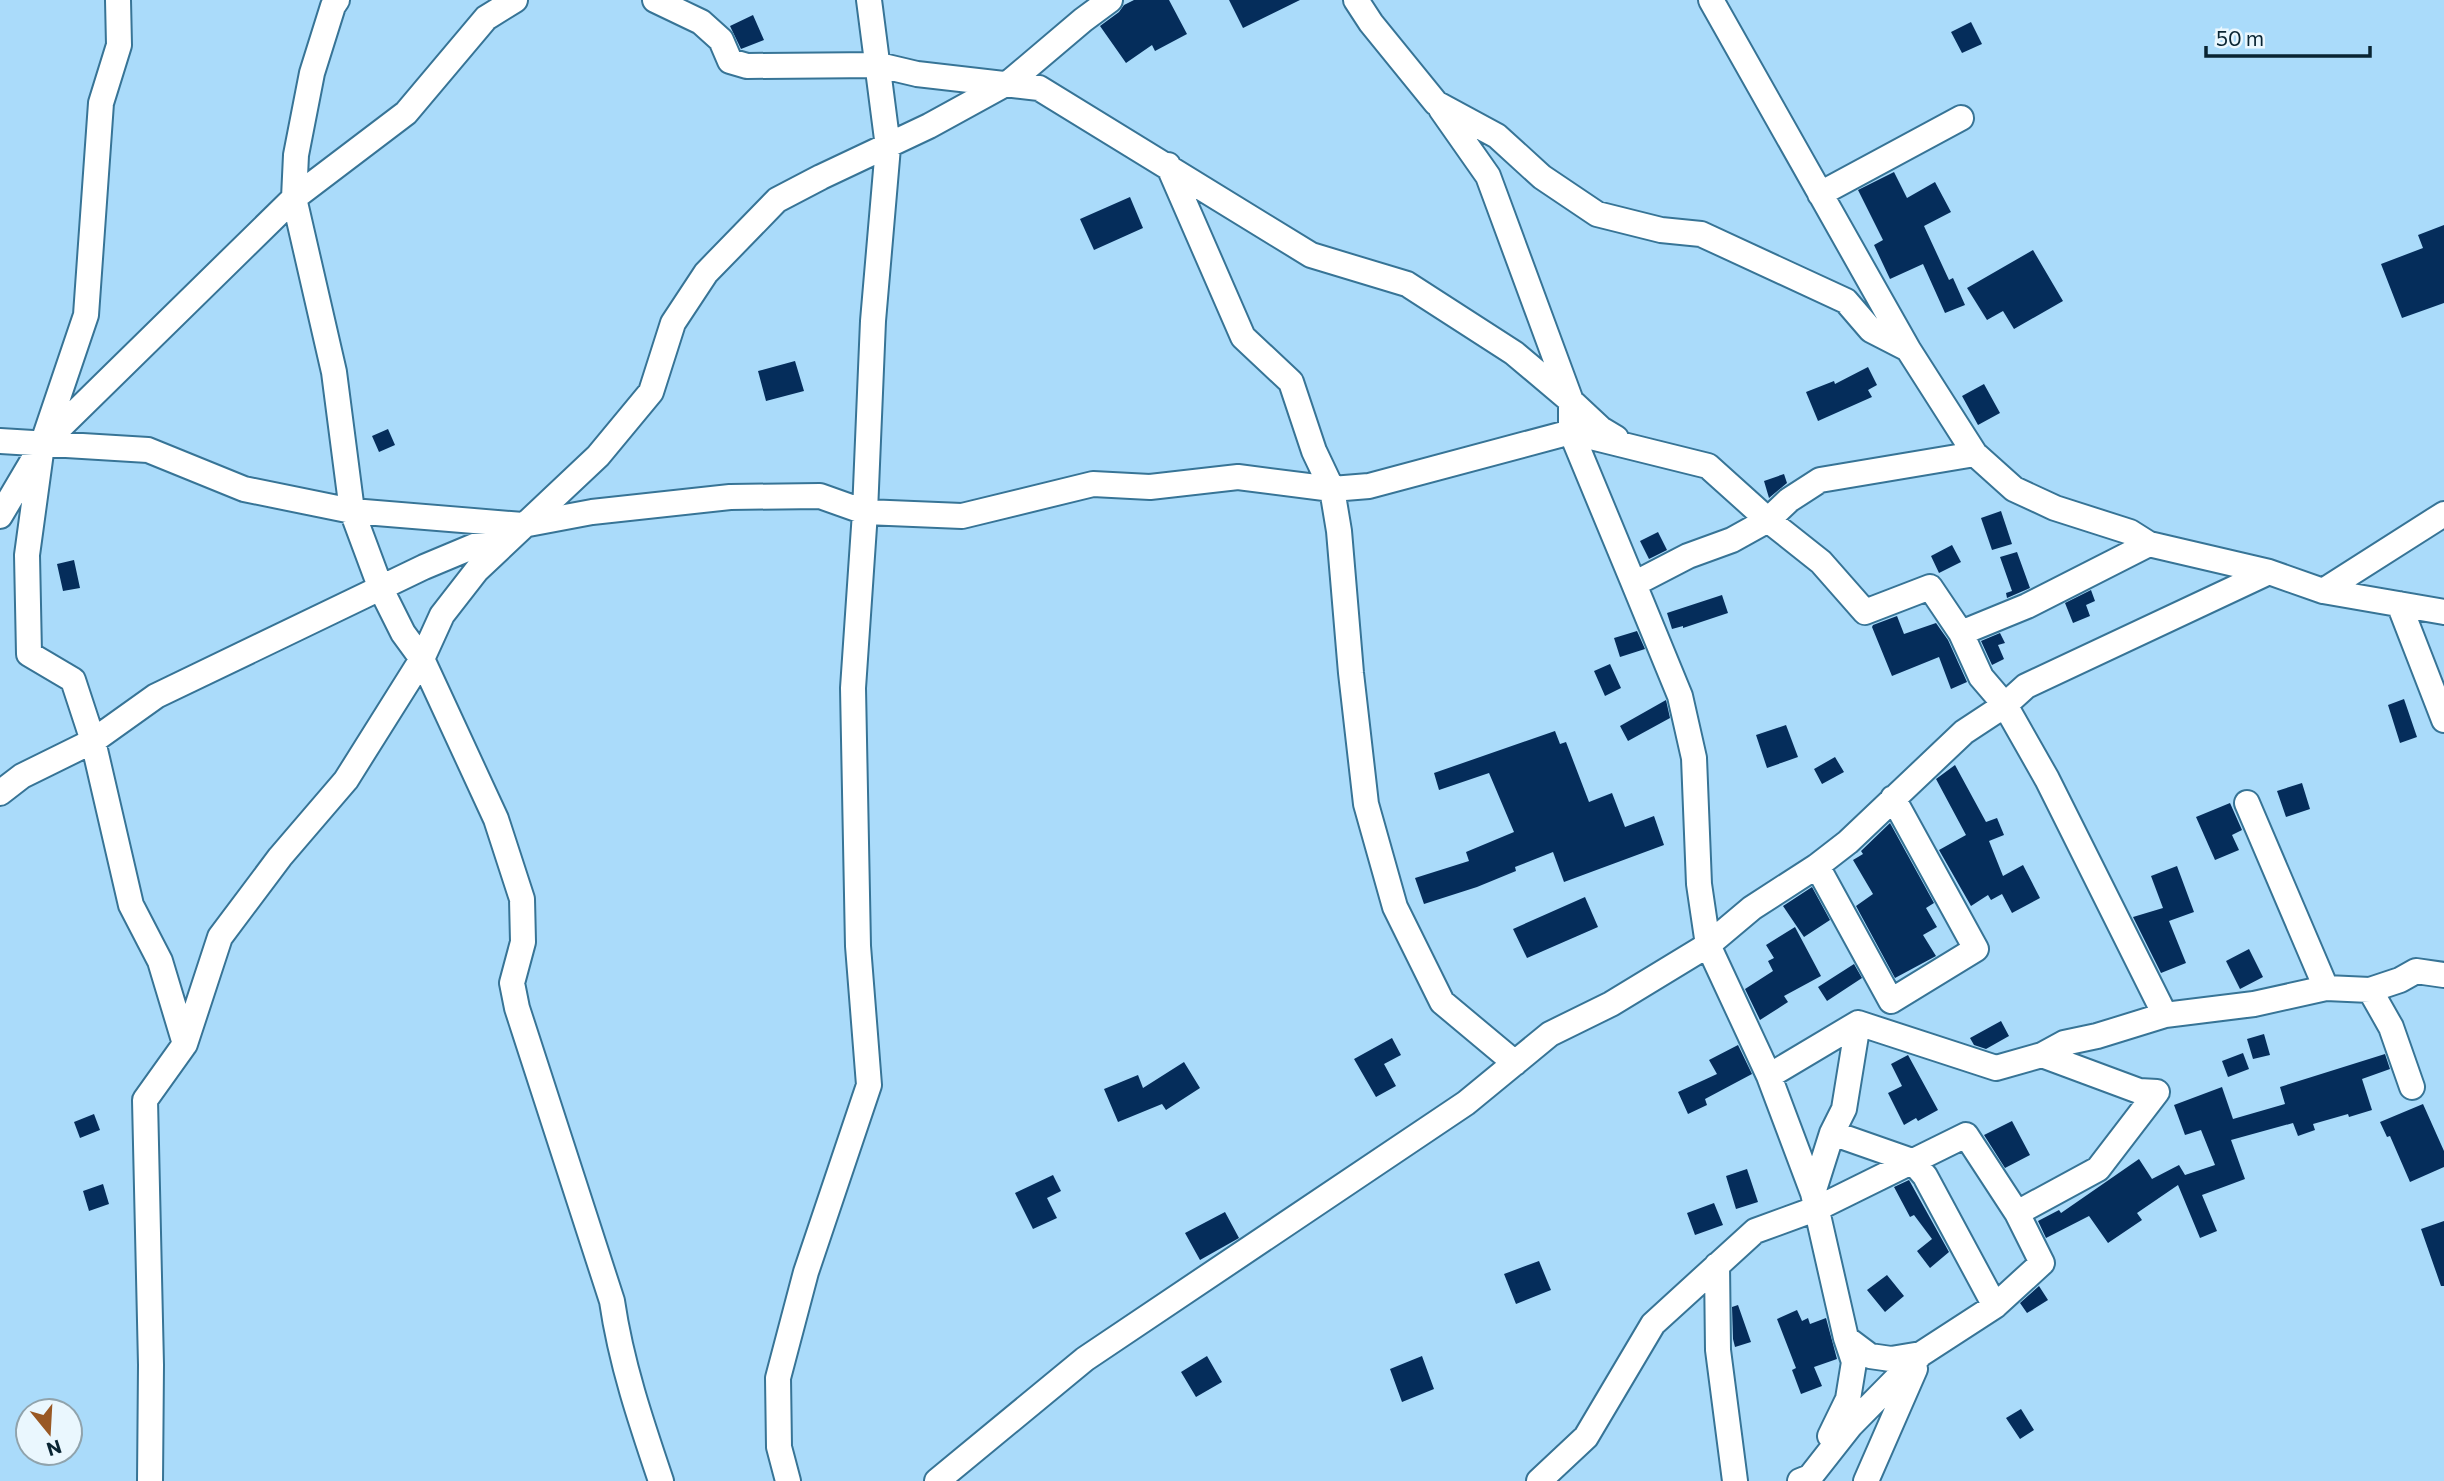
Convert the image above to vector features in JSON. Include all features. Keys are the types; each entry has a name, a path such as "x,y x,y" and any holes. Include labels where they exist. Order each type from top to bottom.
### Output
{"street":[{"path":"118,0 119,45 101,103 86,315 42,444 27,555 29,654 73,680 93,740 131,905 160,961 185,1044"},
{"path":"337,0 332,6 312,74 296,155 294,198 334,372 352,511 381,589 402,633 422,659 496,819 522,899 523,942 512,983 517,1008 612,1301 618,1344 642,1426 662,1481"},
{"path":"0,516 42,444 294,198 406,113 486,18 515,0"},
{"path":"655,0 701,22 720,40 730,61 747,66 879,65 917,74 1039,88 1311,255 1407,284 1514,353 1601,429 1632,447"},
{"path":"788,1481 779,1447 778,1378 806,1272 869,1084 858,946 853,688 865,512 873,321 888,147 869,0"},
{"path":"150,1481 151,1365 145,1100 185,1044 220,937 280,857 346,780 422,659 442,615 477,570 598,456 650,392 673,323 706,273 737,240 777,200 888,147 1004,85 1110,0"},
{"path":"1356,0 1371,23 1436,103 1488,176 1572,401 1571,432 1680,696 1694,758 1699,884 1708,945 1769,1076 1815,1201 1846,1338 1854,1362 1848,1399 1806,1480"},
{"path":"1711,0 1908,349 1975,454 2014,489 2055,508 2130,532 2149,544 2269,572 2323,591 2444,612"},
{"path":"1436,103 1497,136 1542,177 1597,214 1661,230 1701,234 1846,301 1871,330 1908,349"},
{"path":"1820,194 1961,118"},
{"path":"1168,165 1243,337 1291,382 1314,451 1332,489 1339,531 1366,804 1395,907 1442,1002 1514,1063"},
{"path":"0,793 22,776 93,740 156,696 424,566 523,525 592,512 730,497 820,496 865,512 962,516 1093,484 1150,487 1238,477 1332,489 1369,486 1571,432 1708,466 1768,520 1821,562 1865,612 1930,587 1961,633 1981,677 2005,705 2047,779 2165,1016"},
{"path":"0,441 148,450 244,489 352,511 523,525"},
{"path":"1634,584 1688,556 1732,540 1768,520 1789,500 1820,480 1975,454"},
{"path":"2323,591 2444,514"},
{"path":"1961,633 2027,606 2149,544"},
{"path":"937,1481 1085,1359 1466,1103 1550,1034 1611,1004 1708,945 1752,908 1817,866 1848,842 1964,732 2005,705 2026,686 2269,572"},
{"path":"2399,604 2444,720"},
{"path":"1817,866 1891,1001 1976,949 1893,798"},
{"path":"2247,803 2326,988"},
{"path":"1769,1076 1858,1023 1996,1068 2042,1055 2064,1044 2165,1016 2254,1004 2326,988 2370,990 2400,980 2416,971 2444,975"},
{"path":"2370,990 2390,1027 2412,1087"},
{"path":"1815,1201 1832,1133 1844,1110 1858,1023"},
{"path":"2017,1213 2098,1169 2157,1092 2139,1091 2042,1055"},
{"path":"1832,1133 1912,1161 1925,1176 1995,1306"},
{"path":"1539,1481 1586,1437 1653,1324 1755,1231 1815,1201 1912,1161 1966,1135 2017,1213 2042,1263 1995,1306 1921,1354 1850,1426 1806,1480"},
{"path":"1717,1265 1718,1350 1735,1481"},
{"path":"1846,1338 1870,1356 1891,1359 1921,1354"},
{"path":"1866,1481 1921,1354"}],"building":[{"path":"1134,0 1169,0 1187,34 1155,51 1152,45 1126,63 1100,26 1124,5"},
{"path":"1229,0 1300,0 1243,28"},
{"path":"753,15 764,40 741,49 730,26"},
{"path":"1971,22 1982,44 1962,53 1951,32"},
{"path":"1894,172 1907,198 1935,182 1951,212 1924,226 1949,280 1953,278 1965,305 1945,313 1923,264 1890,279 1874,245 1883,240 1858,190"},
{"path":"1130,197 1143,228 1094,250 1080,219"},
{"path":"2444,225 2444,303 2402,318 2381,264 2423,248 2418,235"},
{"path":"2033,250 2063,301 2014,329 2003,311 1987,320 1967,288"},
{"path":"795,361 804,391 766,401 758,371"},
{"path":"1868,367 1877,385 1868,390 1872,397 1818,421 1806,392 1834,381 1835,384"},
{"path":"1984,384 2000,413 1978,425 1962,396"},
{"path":"388,429 395,445 379,452 372,436"},
{"path":"1784,474 1787,483 1769,498 1764,481"},
{"path":"2001,511 2012,544 1992,550 1981,518"},
{"path":"1658,532 1667,550 1649,559 1640,541"},
{"path":"1952,545 1961,562 1939,573 1931,556"},
{"path":"2017,552 2030,588 2007,598 2006,593 2012,591 2000,557"},
{"path":"74,560 80,588 63,591 57,564"},
{"path":"2091,590 2095,601 2086,605 2090,616 2073,623 2065,603"},
{"path":"1722,595 1728,613 1672,629 1667,613"},
{"path":"1897,616 1904,634 1936,623 1948,640 1967,682 1951,689 1939,657 1892,676 1872,627"},
{"path":"1637,631 1645,649 1620,657 1614,638"},
{"path":"2000,633 2005,643 1998,645 2004,659 1992,665 1981,641"},
{"path":"1610,664 1621,688 1605,696 1594,671"},
{"path":"2404,699 2417,737 2400,743 2388,705"},
{"path":"1666,700 1670,718 1628,741 1620,726"},
{"path":"1786,725 1798,757 1767,768 1756,735"},
{"path":"1555,731 1560,744 1566,742 1589,802 1612,793 1625,827 1654,816 1664,845 1564,882 1553,852 1515,867 1516,871 1477,887 1424,904 1415,878 1469,861 1466,852 1514,832 1489,773 1439,790 1434,773"},
{"path":"1835,757 1844,772 1822,784 1814,769"},
{"path":"1955,765 1986,822 1997,818 2004,835 1989,841 2003,876 2023,865 2040,898 2012,913 2002,894 1991,900 1988,895 1971,906 1939,850 1966,835 1936,779"},
{"path":"2302,783 2310,809 2286,817 2277,791"},
{"path":"2230,803 2242,830 2232,835 2239,850 2215,860 2196,817"},
{"path":"1890,823 1934,903 1926,908 1937,927 1923,935 1936,956 1895,978 1856,906 1873,894 1853,860 1863,854 1861,851"},
{"path":"2177,866 2194,912 2169,921 2186,963 2161,973 2133,917 2163,908 2151,876"},
{"path":"1812,887 1830,920 1804,937 1783,906"},
{"path":"1585,897 1598,927 1527,958 1513,929"},
{"path":"1795,927 1821,976 1784,996 1788,1002 1760,1020 1745,989 1773,971 1768,961 1774,958 1766,945"},
{"path":"2249,949 2263,977 2240,989 2226,961"},
{"path":"1854,964 1862,978 1827,1001 1818,987"},
{"path":"2001,1021 2009,1036 1986,1049 1974,1045 1970,1038"},
{"path":"2264,1034 2270,1055 2253,1059 2247,1039"},
{"path":"1392,1038 1401,1055 1384,1064 1396,1086 1376,1097 1354,1059"},
{"path":"1738,1045 1752,1074 1705,1099 1707,1105 1688,1114 1678,1092 1717,1074 1709,1060"},
{"path":"2243,1053 2249,1069 2228,1077 2222,1061"},
{"path":"2385,1054 2390,1069 2362,1079 2372,1110 2313,1124 2315,1130 2298,1136 2293,1123 2231,1140 2245,1179 2202,1195 2217,1231 2200,1238 2178,1185 2137,1213 2142,1220 2108,1243 2089,1216 2046,1238 2038,1221 2059,1210 2061,1213 2139,1159 2152,1179 2179,1165 2185,1175 2215,1165 2201,1130 2185,1135 2174,1105 2222,1087 2233,1119 2285,1104 2280,1087"},
{"path":"1908,1055 1938,1110 1904,1125 1888,1093 1902,1086 1891,1064"},
{"path":"1184,1062 1200,1088 1166,1110 1162,1104 1118,1122 1104,1089 1138,1075 1143,1088"},
{"path":"2423,1104 2444,1151 2444,1167 2410,1182 2390,1136 2387,1137 2380,1122"},
{"path":"94,1114 100,1130 80,1138 74,1122"},
{"path":"2012,1121 2030,1155 2005,1168 1984,1135"},
{"path":"1747,1169 1758,1202 1736,1209 1726,1176"},
{"path":"1053,1175 1061,1191 1047,1198 1057,1218 1033,1229 1015,1193"},
{"path":"1909,1180 1949,1252 1930,1268 1917,1251 1932,1239 1914,1215 1910,1217 1894,1187"},
{"path":"103,1184 109,1204 89,1211 83,1191"},
{"path":"1714,1203 1723,1225 1695,1235 1687,1213"},
{"path":"1225,1212 1239,1238 1200,1260 1185,1233"},
{"path":"2444,1221 2444,1286 2441,1286 2421,1229"},
{"path":"1539,1261 1551,1290 1516,1304 1504,1274"},
{"path":"1887,1275 1904,1296 1885,1312 1867,1290"},
{"path":"2039,1286 2048,1300 2027,1313 2020,1303"},
{"path":"1738,1305 1751,1342 1735,1347 1732,1307"},
{"path":"1797,1310 1802,1321 1808,1318 1810,1324 1826,1318 1837,1359 1814,1367 1822,1386 1801,1394 1792,1370 1796,1368 1777,1319"},
{"path":"1207,1356 1222,1382 1196,1397 1181,1372"},
{"path":"1422,1356 1434,1389 1402,1402 1390,1369"},
{"path":"2021,1409 2034,1430 2020,1439 2006,1418"}]}
